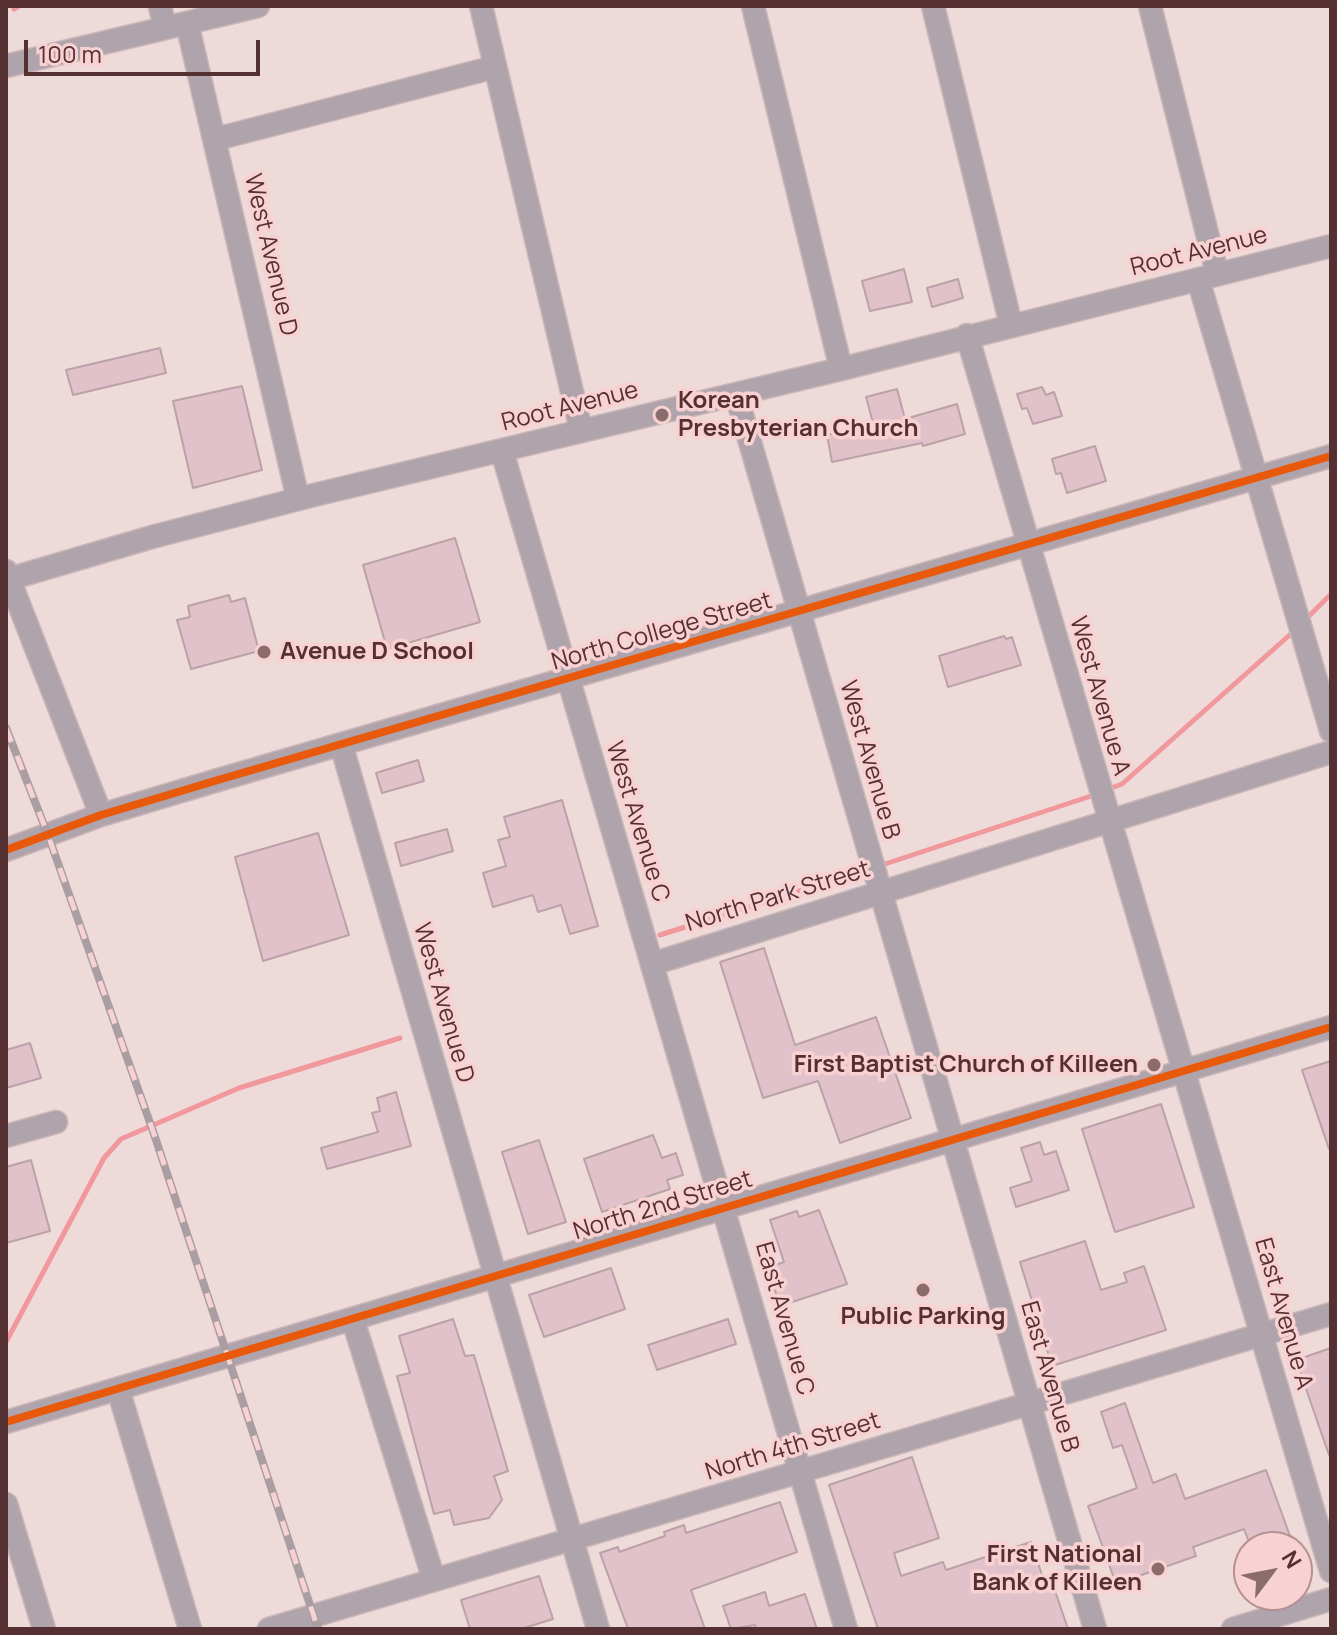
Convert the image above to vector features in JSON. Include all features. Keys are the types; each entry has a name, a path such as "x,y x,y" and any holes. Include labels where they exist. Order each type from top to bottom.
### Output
{"street":[{"name":"West Avenue D","path":"160,6 176,26 216,139 298,499"},
{"path":"6,66 258,6"},
{"path":"481,6 581,430"},
{"path":"753,6 841,369"},
{"path":"933,6 1011,325"},
{"path":"1150,6 1208,276 1256,478 1331,731"},
{"path":"216,139 495,67"},
{"name":"Root Avenue","path":"8,575 298,499 841,369 1331,246"},
{"name":"West Avenue A","path":"967,335 1184,1071"},
{"name":"West Avenue B","path":"736,394 953,1140"},
{"name":"West Avenue C","path":"502,451 724,1208"},
{"name":"North College Street","path":"6,850 101,815 1331,456"},
{"path":"8,575 101,815"},
{"name":"West Avenue D","path":"341,744 598,1629"},
{"name":"North Park Street","path":"652,964 878,887 1107,815 1331,752"},
{"name":"North 2nd Street","path":"6,1422 1331,1027"},
{"name":"East Avenue A","path":"1184,1071 1331,1571"},
{"path":"6,1136 56,1122"},
{"name":"East Avenue B","path":"953,1140 1095,1629"},
{"name":"East Avenue C","path":"724,1208 846,1629"},
{"name":"North 4th Street","path":"269,1629 1331,1314"},
{"path":"353,1320 434,1580"},
{"path":"118,1389 190,1629"},
{"path":"6,1504 44,1629"},
{"path":"1233,1629 1331,1599"}],"building":[{"path":"904,269 912,302 870,311 862,281"},
{"path":"958,279 963,298 932,307 927,288"},
{"path":"160,348 166,373 73,395 66,370"},
{"path":"242,386 262,470 193,488 173,401"},
{"path":"1042,387 1046,395 1054,392 1062,416 1033,424 1027,408 1022,409 1017,394"},
{"path":"897,389 905,419 957,404 965,434 923,446 922,443 832,462 827,435 873,423 866,397"},
{"path":"1095,446 1106,481 1067,493 1061,473 1056,474 1052,459"},
{"path":"455,538 480,622 387,649 363,565"},
{"path":"229,595 231,602 245,598 259,651 191,669 177,620 190,617 188,606"},
{"path":"1004,636 1006,639 1012,637 1021,665 948,687 939,656"},
{"path":"418,760 424,781 382,793 376,773"},
{"path":"562,800 598,926 570,934 561,905 538,912 533,895 493,907 483,873 506,866 498,840 510,837 504,817"},
{"path":"447,829 453,851 401,866 395,843"},
{"path":"318,833 349,935 263,961 235,857"},
{"path":"764,948 795,1045 876,1017 911,1118 840,1143 818,1081 763,1098 720,962"},
{"path":"30,1043 41,1078 6,1088 6,1050"},
{"path":"1331,1061 1331,1149 1329,1149 1302,1070"},
{"path":"396,1092 411,1146 327,1169 321,1148 378,1132 372,1113 380,1111 377,1098"},
{"path":"1161,1104 1194,1207 1115,1232 1082,1129"},
{"path":"653,1135 662,1158 676,1153 683,1175 667,1180 670,1189 602,1212 584,1159"},
{"path":"539,1140 566,1222 528,1234 502,1152"},
{"path":"1040,1142 1044,1155 1056,1151 1069,1190 1016,1207 1010,1188 1032,1181 1021,1148"},
{"path":"31,1160 50,1231 6,1243 6,1167"},
{"path":"819,1210 847,1284 780,1306 767,1268 784,1262 770,1220 797,1211 799,1217"},
{"path":"1085,1241 1101,1290 1127,1282 1124,1273 1144,1266 1166,1330 1052,1366 1020,1262"},
{"path":"611,1268 625,1309 544,1337 529,1295"},
{"path":"453,1319 465,1356 474,1355 508,1471 494,1476 502,1500 489,1518 454,1525 450,1510 434,1514 397,1376 410,1373 399,1336"},
{"path":"728,1319 736,1344 657,1370 648,1345"},
{"path":"1331,1348 1331,1455 1329,1455 1296,1360"},
{"path":"1125,1403 1153,1483 1176,1474 1185,1499 1266,1470 1288,1531 1233,1531 1193,1547 1196,1556 1116,1584 1088,1506 1137,1488 1122,1445 1113,1448 1101,1412"},
{"path":"912,1457 939,1538 894,1553 901,1576 943,1562 946,1570 1031,1542 1043,1578 1050,1576 1068,1629 878,1629 829,1485"},
{"path":"780,1502 797,1552 691,1590 705,1629 628,1629 600,1553 618,1547 619,1552 665,1536 664,1532 684,1525 686,1533"},
{"path":"539,1576 553,1619 521,1629 470,1629 461,1600"},
{"path":"765,1592 769,1606 805,1594 817,1629 756,1629 755,1625 731,1629 723,1606"}],"waterway":[{"path":"14,9 19,6"},
{"path":"1306,619 1331,594"},
{"path":"1106,790 1122,784 1293,632"},
{"path":"879,866 1097,794"},
{"path":"660,935 869,869"},
{"path":"6,1342 104,1158 121,1139 239,1088 400,1038"}],"railway":[{"path":"6,728 48,835 154,1134 318,1629"}],"cycle path":[{"path":"6,850 101,815 218,780 1331,456"},
{"path":"6,1422 1331,1027"}],"place":[{"name":"Korean Presbyterian Church","path":"662,415"},
{"name":"Avenue D School","path":"264,652"},
{"name":"First Baptist Church of Killeen","path":"1154,1065"},
{"name":"Public Parking","path":"923,1290"},
{"name":"First National Bank of Killeen","path":"1158,1569"}]}
